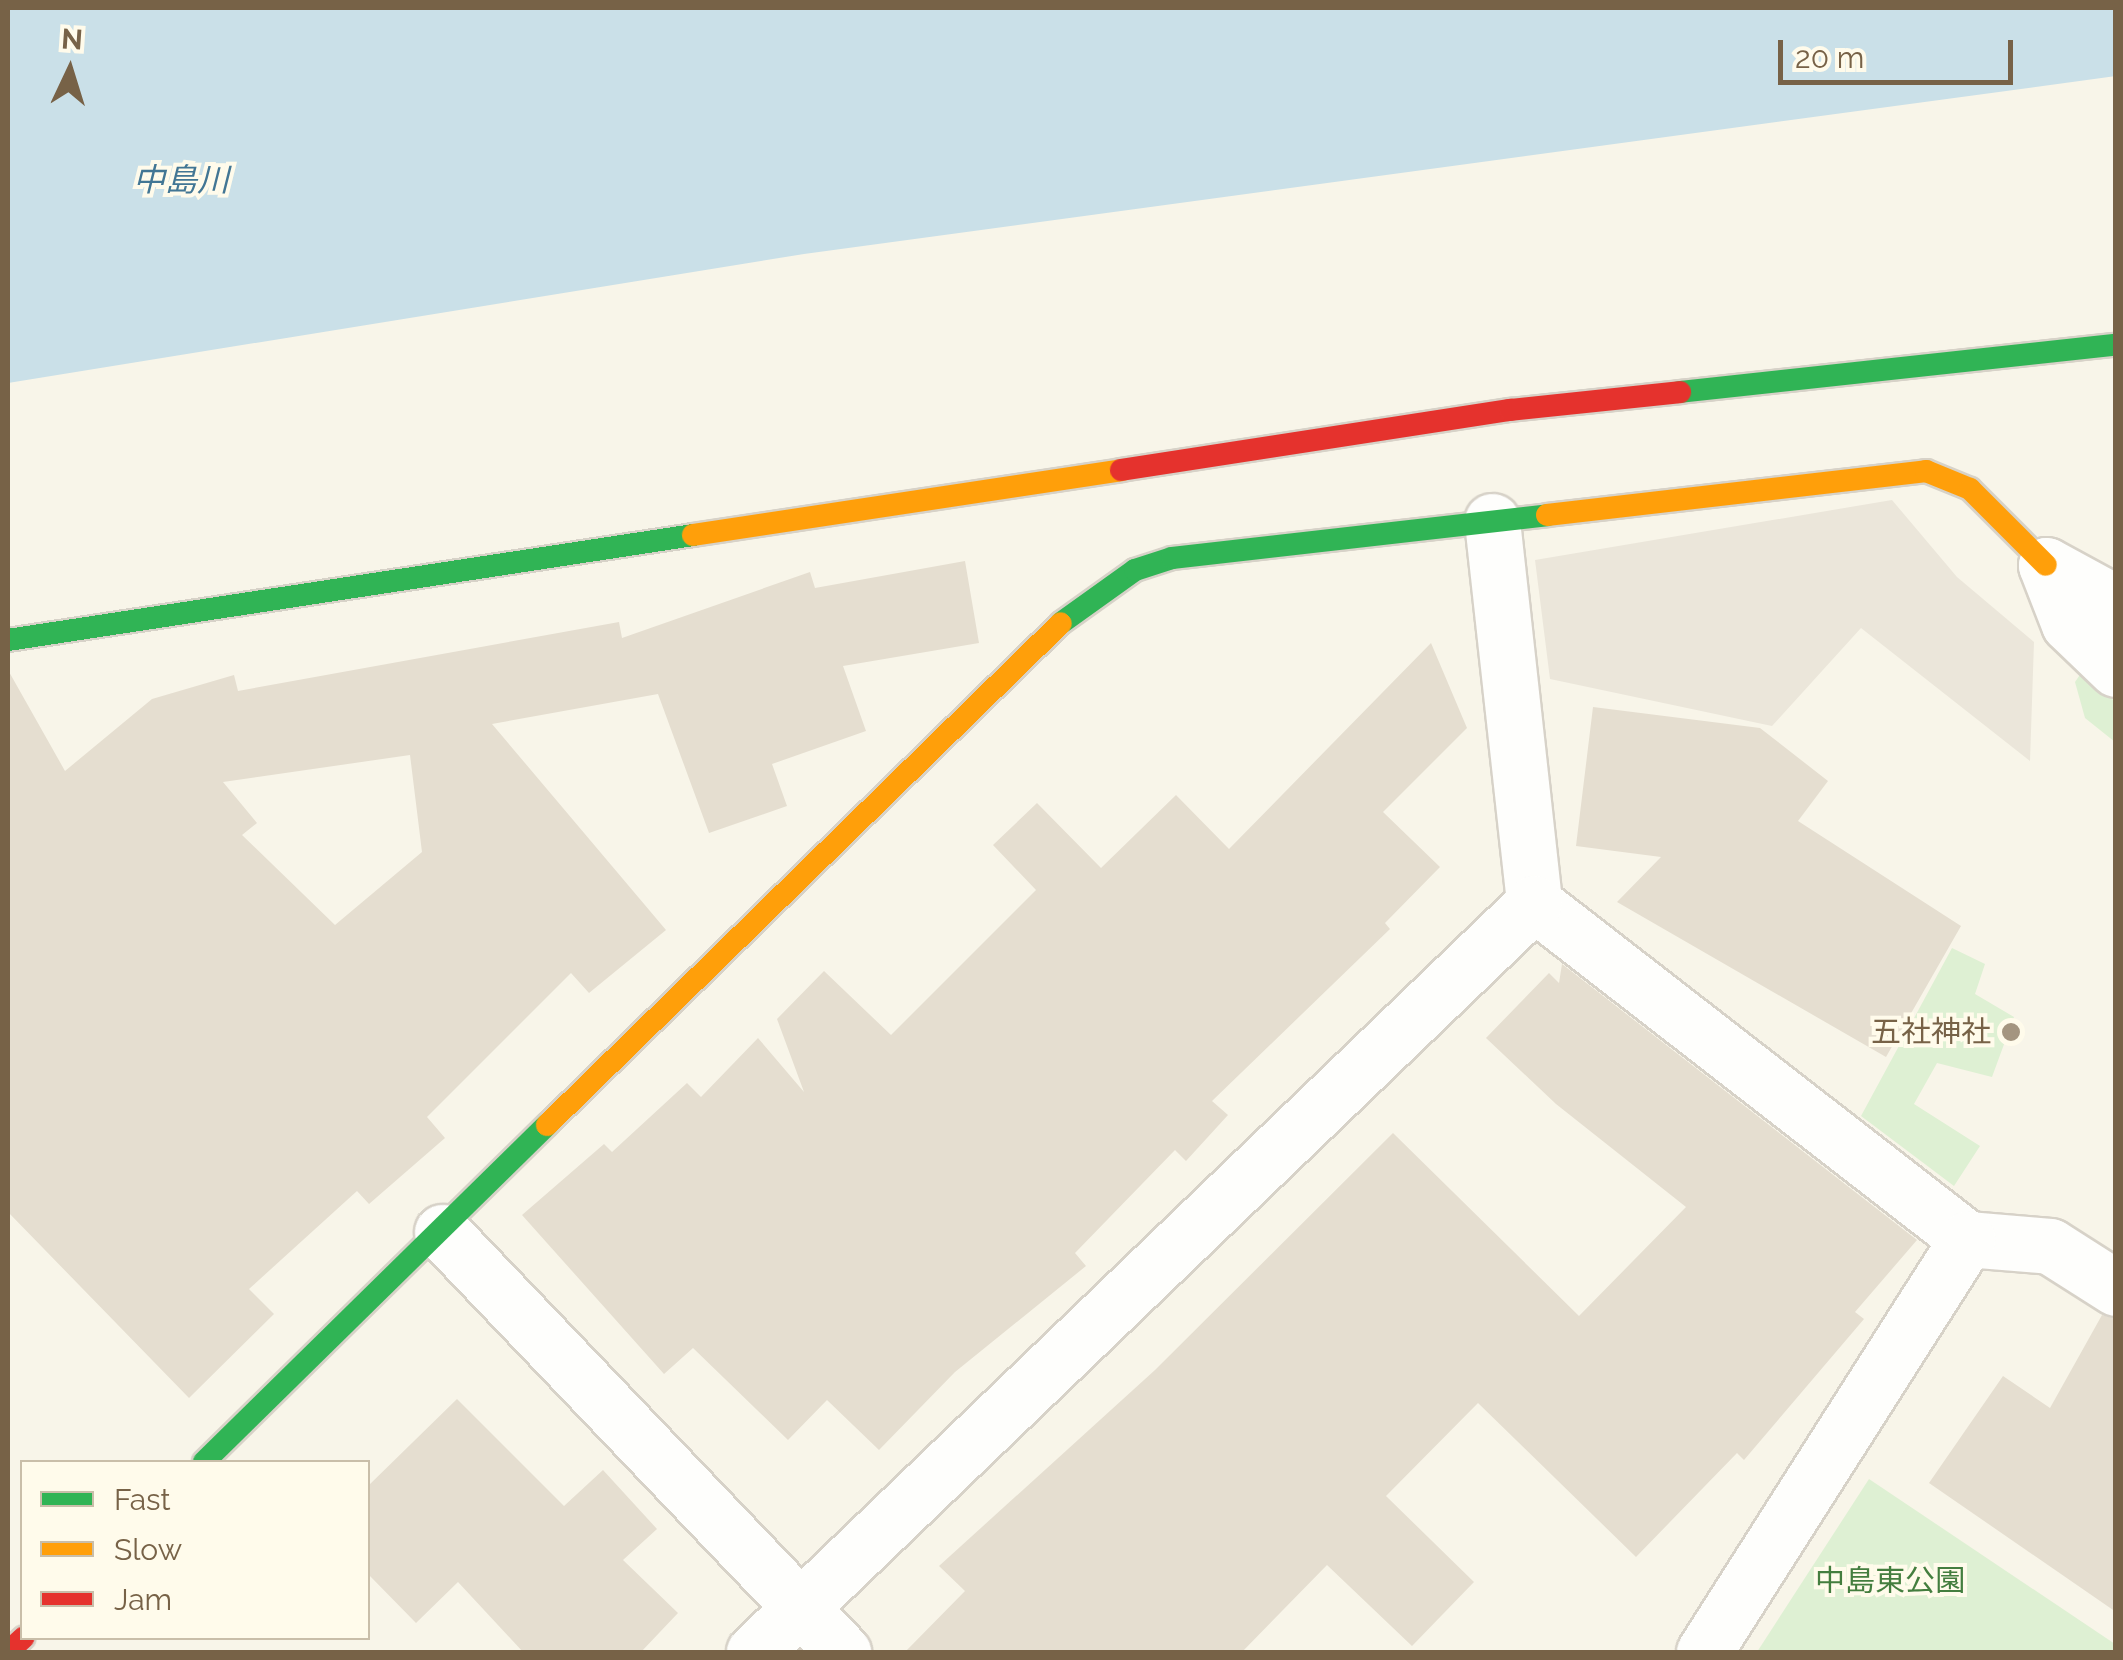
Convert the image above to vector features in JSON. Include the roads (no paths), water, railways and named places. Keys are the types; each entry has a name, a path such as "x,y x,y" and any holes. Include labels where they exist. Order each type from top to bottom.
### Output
{"street":[{"path":"8,640 1510,410 2116,345"},
{"path":"206,1460 1091,596 1134,570 1172,558 1926,471 1970,489 2046,565 2116,602"},
{"path":"1492,521 1534,903 1966,1239 2050,1246 2116,1288"},
{"path":"2046,565 2116,560"},
{"path":"2046,565 2069,624 2116,669"},
{"path":"754,1652 1534,903"},
{"path":"442,1232 843,1652"},
{"path":"1704,1652 1966,1239"}],"water":[{"name":"中島川","path":"8,8 2115,8 2116,76 804,254 8,383"}],"place":[{"name":"五社神社","path":"2011,1032"}],"park label":[{"name":"中島東公園","path":"1890,1581"}]}
